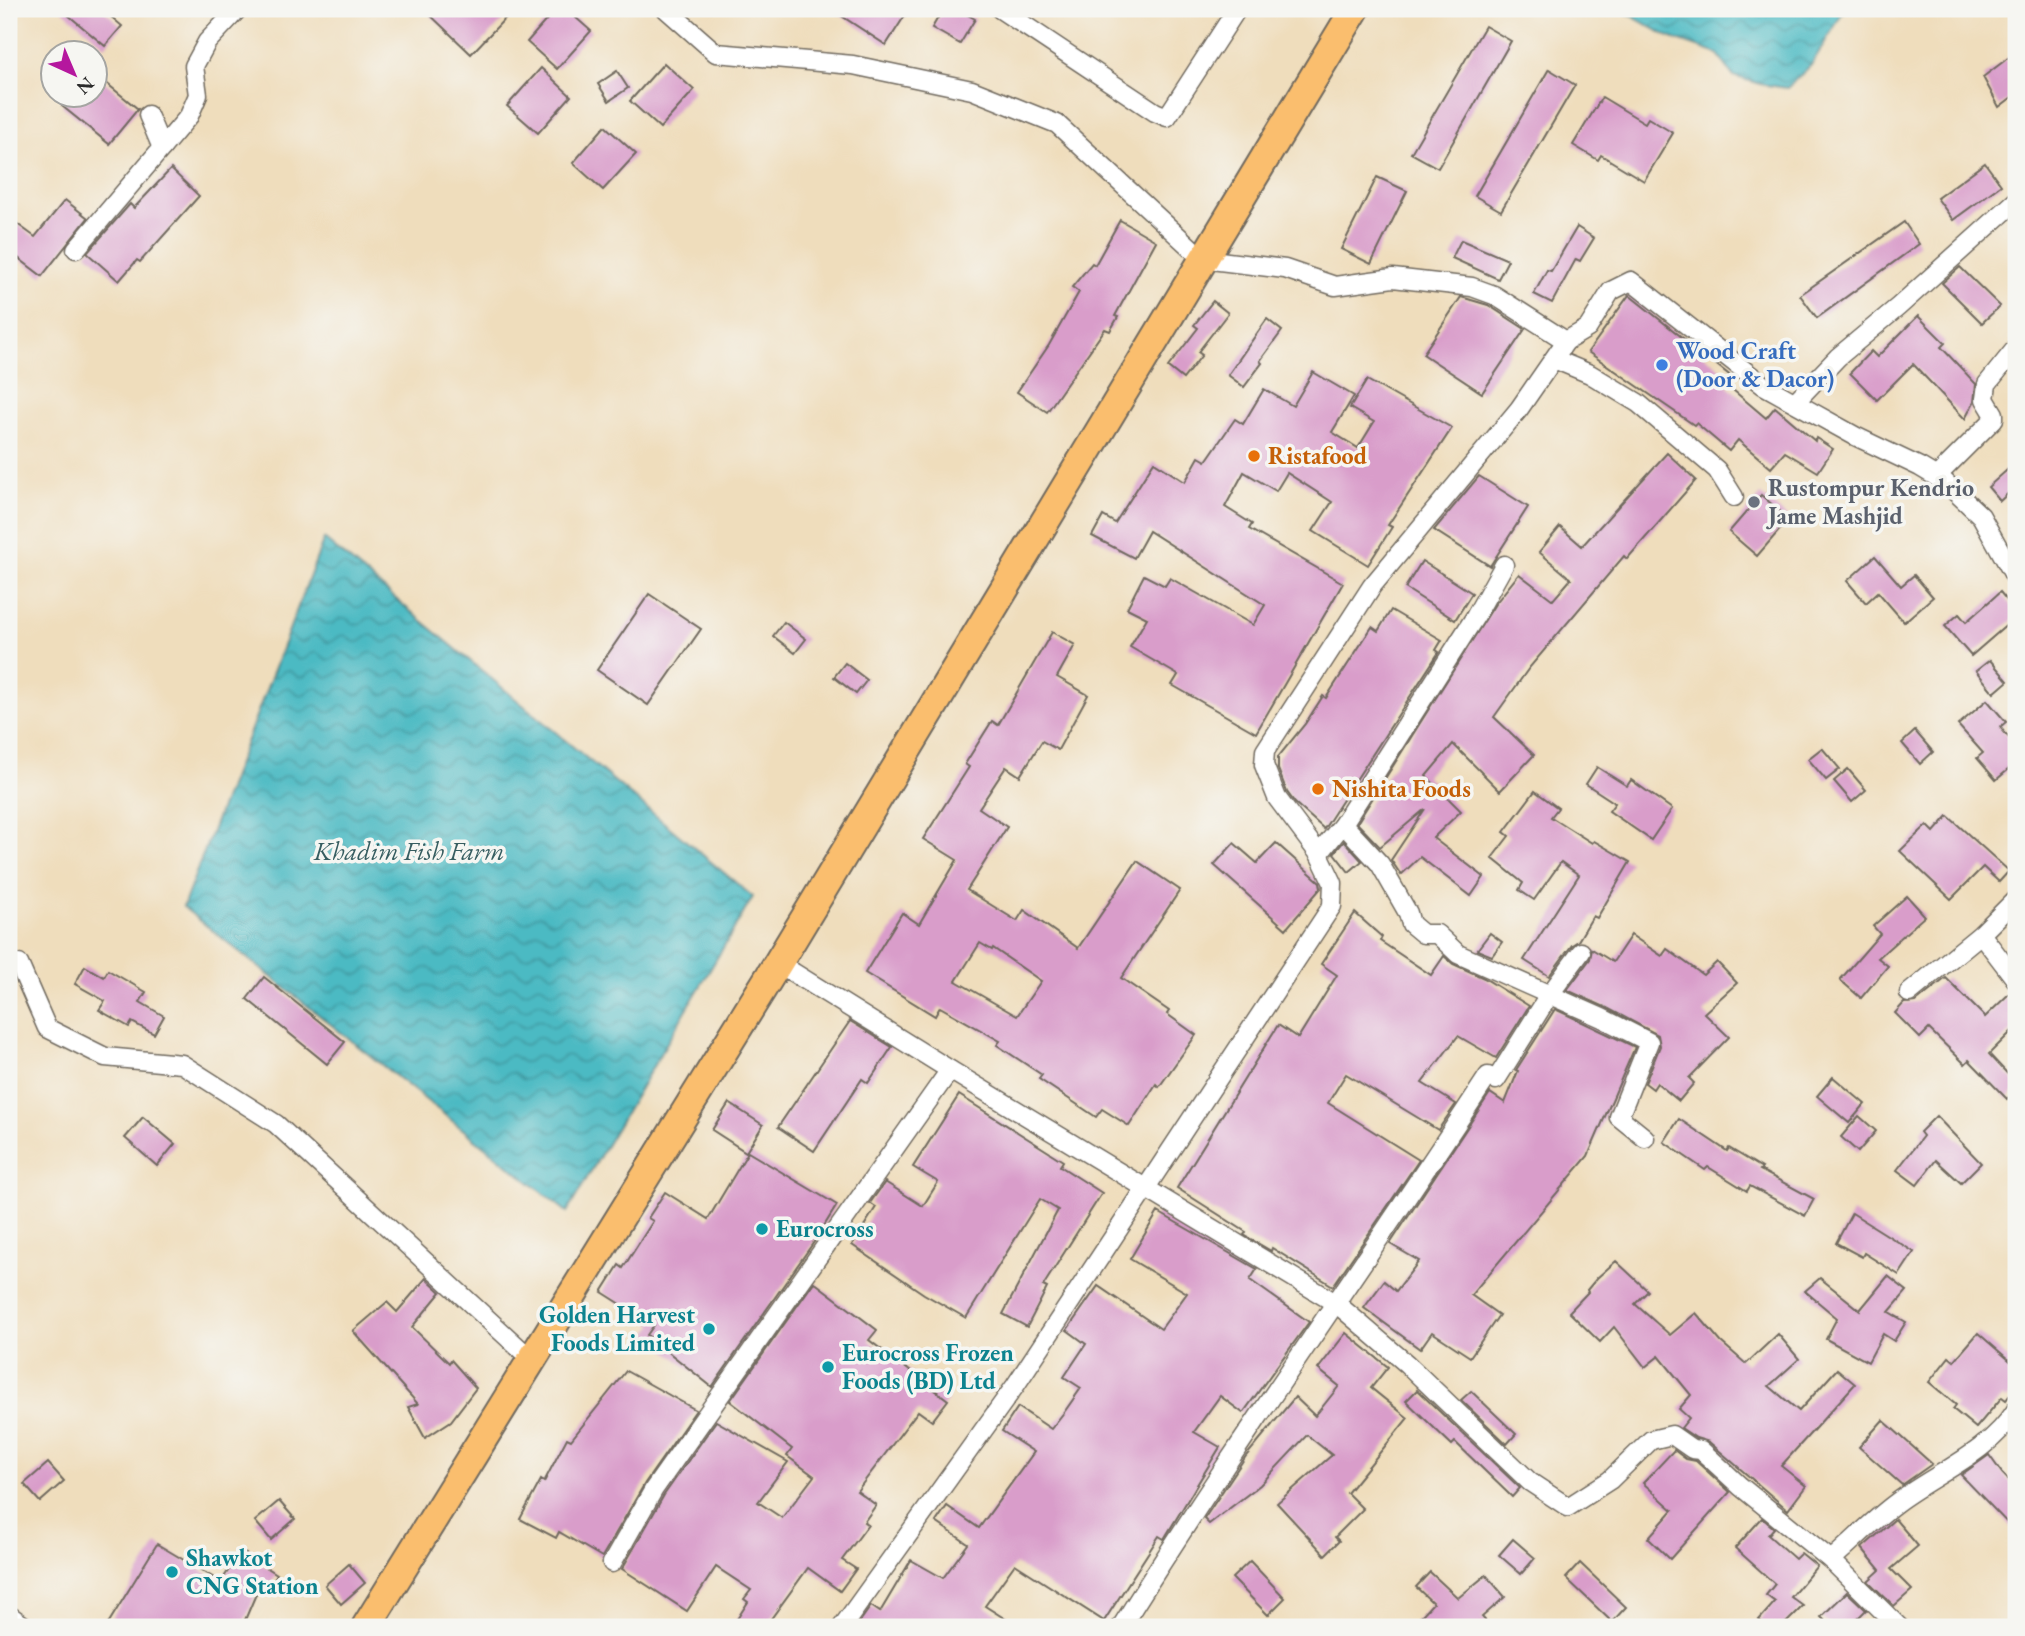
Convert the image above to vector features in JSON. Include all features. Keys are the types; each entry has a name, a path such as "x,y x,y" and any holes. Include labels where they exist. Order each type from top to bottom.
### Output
{"highway":[{"path":"366,1627 778,963 1355,9"}],"street":[{"path":"76,249 189,116 198,95 194,66 207,42 239,9"},
{"path":"666,9 716,53 853,65 972,90 1057,124 1203,259 1285,269 1335,286 1393,278 1472,287 1494,295 1566,341"},
{"path":"1000,9 1155,112 1167,117 1237,9"},
{"path":"1025,26 1032,9"},
{"path":"148,115 162,148"},
{"path":"1795,402 1846,350 2016,201"},
{"path":"842,1627 1015,1386 1332,906 1333,883 1319,854 1277,798 1264,765 1265,751 1372,586 1519,409 1566,341 1588,328 1611,292 1631,281 1763,385 1854,436 1945,482 1981,516 2015,575"},
{"path":"1936,477 1994,419 1985,399 1987,384 2016,348"},
{"path":"1554,359 1590,374 1638,403 1717,470 1734,497"},
{"path":"1319,854 1343,824 1475,617 1504,565"},
{"path":"1343,824 1380,864 1408,913 1411,924 1423,934 1437,934 1458,954 1550,994 1648,1042 1619,1117 1645,1138"},
{"path":"1909,993 1981,934 2016,899"},
{"path":"1981,934 2016,980"},
{"path":"1121,1627 1192,1514 1337,1304 1488,1076 1496,1080 1550,994 1581,952"},
{"path":"778,963 1337,1304 1407,1364 1530,1482 1568,1507 1610,1480 1651,1440 1672,1435 1692,1449 1701,1450 1740,1486 1831,1560 1899,1627"},
{"path":"19,964 47,1028 105,1057 182,1064 276,1124 532,1360"},
{"path":"612,1563 654,1489 950,1070"},
{"path":"1831,1560 1896,1503 1986,1443 2009,1421 2016,1410"},
{"path":"9,1615 26,1627"}],"water":[{"path":"1619,9 1845,9 1811,65 1787,88 1733,76 1718,54 1669,37"},
{"name":"Khadim Fish Farm","path":"324,539 753,897 567,1212 183,907"}],"building":[{"path":"61,9 102,9 122,26 108,42 108,38 95,38"},
{"path":"424,9 514,9 471,54"},
{"path":"556,9 566,9 591,31 557,69 527,42"},
{"path":"831,9 909,9 886,45"},
{"path":"943,9 957,9 975,19 960,44 932,28"},
{"path":"1485,26 1511,41 1438,168 1411,153"},
{"path":"2016,52 2016,94 1999,107 1983,77"},
{"path":"664,63 694,90 660,128 630,101"},
{"path":"541,68 571,96 538,133 507,106"},
{"path":"1549,69 1575,85 1501,211 1475,196"},
{"path":"617,71 628,88 609,101 598,84"},
{"path":"108,84 138,109 109,144 64,108 108,108"},
{"path":"1602,97 1645,123 1648,118 1673,133 1644,181 1601,155 1598,160 1573,145"},
{"path":"605,126 636,154 603,190 573,163"},
{"path":"1985,163 2001,185 1953,220 1937,198"},
{"path":"171,169 199,196 140,262 137,260 119,281 87,253 130,204 134,208"},
{"path":"1377,177 1407,191 1371,264 1341,249"},
{"path":"65,200 88,218 42,276 9,251 9,218 35,237"},
{"path":"1120,220 1156,241 1115,316 1118,317 1110,331 1105,329 1047,412 1017,392 1049,345 1079,292 1072,287 1092,263 1095,265"},
{"path":"1904,222 1919,244 1817,318 1800,295"},
{"path":"1577,227 1594,238 1580,261 1576,259 1552,303 1534,294"},
{"path":"1461,240 1508,260 1498,279 1452,258"},
{"path":"1960,267 2000,306 1982,323 1942,283"},
{"name":"Wood Craft (Door & Dacor)","path":"1629,295 1733,378 1727,385 1766,418 1775,407 1815,441 1816,438 1833,449 1818,472 1785,452 1771,468 1738,440 1729,451 1696,423 1694,425 1588,352"},
{"path":"1461,297 1488,305 1525,329 1482,393 1423,354"},
{"path":"1213,301 1228,313 1198,352 1202,355 1183,379 1168,367 1198,328 1194,325"},
{"path":"1918,316 1945,343 1941,347 1976,384 1974,402 1965,419 1913,364 1877,400 1850,373 1871,351 1877,357"},
{"path":"1267,319 1282,331 1244,387 1228,375"},
{"path":"1313,372 1354,396 1332,432 1358,448 1374,422 1350,408 1367,380 1452,428 1388,525 1392,527 1368,565 1313,531 1332,502 1287,473 1276,491 1244,472 1225,507 1252,524 1249,529 1343,583 1256,733 1172,685 1178,675 1130,647 1147,618 1127,608 1144,575 1165,586 1170,578 1253,625 1265,605 1149,531 1134,558 1092,536 1103,516 1115,523 1154,462 1185,482 1199,457 1206,461 1235,419 1243,424 1264,389 1293,406"},
{"path":"1667,453 1696,480 1627,559 1624,556 1529,668 1494,717 1534,755 1500,791 1453,744 1426,776 1461,811 1433,838 1484,877 1471,896 1420,857 1401,875 1391,860 1425,809 1380,847 1357,823 1495,604 1519,574 1553,600 1571,579 1539,552 1560,527 1582,546"},
{"path":"2016,462 2016,486 2000,501 1988,487"},
{"path":"1479,476 1528,507 1490,566 1434,530"},
{"path":"1761,495 1789,519 1757,556 1729,532"},
{"path":"1875,556 1901,586 1914,575 1933,597 1904,622 1878,592 1866,603 1847,581"},
{"path":"1422,561 1472,593 1455,620 1405,588"},
{"path":"2000,592 2016,611 2016,617 1971,656 1945,626 1959,614 1966,622"},
{"path":"649,594 701,629 648,705 597,670"},
{"path":"1391,610 1442,640 1436,650 1439,652 1324,829 1295,803 1287,792 1278,769 1278,757 1305,724 1323,696 1326,698 1372,627 1378,631"},
{"path":"784,622 806,639 795,653 773,636"},
{"path":"1052,632 1075,645 1057,677 1088,695 1058,750 1042,741 1020,776 1006,767 979,808 1007,827 967,890 1017,921 1024,910 1078,948 1137,861 1180,890 1121,978 1169,1011 1167,1014 1196,1035 1159,1087 1156,1084 1129,1126 1102,1109 1096,1117 1039,1079 1042,1075 997,1045 1000,1041 940,1007 935,1016 865,973 902,913 919,924 957,860 923,839 969,767 965,764 992,721 998,725","holes":["980,943 992,950 993,948 1041,981 1017,1016 956,981"]},
{"path":"1990,660 2008,681 1994,693 1976,671"},
{"path":"845,663 867,680 856,694 834,677"},
{"path":"1987,700 2006,722 2000,727 2016,746 2016,763 1996,780 1977,758 1983,753 1958,725"},
{"path":"1915,731 1933,752 1920,764 1902,743"},
{"path":"1822,748 1840,769 1826,780 1808,759"},
{"path":"1597,767 1627,786 1631,780 1672,809 1651,840 1609,811 1615,803 1586,784"},
{"path":"1848,769 1866,790 1852,802 1834,781"},
{"path":"1535,791 1558,808 1551,817 1592,843 1594,841 1630,862 1597,918 1593,916 1578,941 1549,976 1524,960 1579,875 1561,862 1534,900 1519,890 1523,883 1492,858 1509,836 1504,832"},
{"path":"1948,816 2009,871 1999,882 1983,867 1951,899 1900,851 1927,825 1934,832"},
{"path":"1344,841 1362,861 1349,872 1334,853"},
{"path":"1234,843 1257,863 1276,843 1320,882 1321,888 1286,929 1214,865"},
{"path":"1907,896 1925,916 1878,958 1888,966 1861,998 1840,980 1880,934 1873,926"},
{"path":"1355,913 1382,937 1380,941 1431,975 1444,956 1453,964 1484,978 1529,1006 1496,1058 1458,1036 1422,1083 1456,1104 1438,1130 1346,1074 1328,1103 1419,1160 1333,1286 1272,1248 1271,1251 1244,1235 1246,1232 1177,1188 1278,1025 1298,1038 1337,975 1321,964"},
{"path":"1490,933 1502,942 1492,956 1477,950"},
{"path":"1631,935 1662,956 1667,949 1703,975 1717,962 1737,983 1704,1013 1729,1037 1689,1078 1694,1083 1679,1101 1657,1083 1653,1089 1645,1083 1660,1046 1658,1035 1567,990 1590,959 1592,949 1613,962"},
{"path":"85,966 104,977 108,970 146,992 140,1002 164,1016 154,1034 132,1022 129,1027 99,1010 105,1001 75,984"},
{"path":"264,977 345,1042 327,1064 247,999"},
{"path":"1946,978 1985,1017 2012,991 2016,991 2016,1027 1989,1054 2016,1083 2016,1090 2007,1099 1969,1060 1965,1064 1929,1029 1920,1038 1895,1013 1904,1003 1916,1002"},
{"path":"1555,1009 1635,1047 1588,1156 1471,1295 1499,1315 1470,1357 1432,1332 1420,1349 1364,1308 1384,1281 1396,1291 1419,1261 1390,1244 1490,1093 1505,1103 1518,1071 1516,1070"},
{"path":"850,1021 892,1047 868,1083 862,1079 814,1151 778,1127"},
{"path":"1833,1077 1865,1104 1849,1123 1817,1096"},
{"path":"959,1095 1063,1161 1060,1166 1102,1193 1043,1286 1047,1288 1027,1327 1003,1314 1058,1210 1040,1199 966,1318 924,1294 852,1245 876,1207 870,1203 885,1182 923,1206 938,1182 913,1167"},
{"path":"729,1103 763,1125 746,1152 712,1130"},
{"path":"1859,1116 1876,1131 1858,1152 1841,1137"},
{"path":"1936,1116 1981,1163 1961,1183 1936,1160 1917,1185 1897,1170 1923,1136 1920,1132"},
{"path":"143,1117 175,1144 157,1166 125,1138"},
{"path":"1679,1119 1727,1151 1729,1148 1762,1168 1760,1170 1814,1199 1805,1216 1750,1186 1747,1191 1708,1167 1705,1170 1664,1142"},
{"path":"748,1152 837,1205 712,1387 647,1335 654,1325 602,1292 619,1265 623,1268 653,1221 648,1218 665,1192 708,1219"},
{"path":"1158,1212 1257,1269 1250,1280 1309,1322 1243,1413 1220,1396 1194,1432 1220,1447 1164,1539 1159,1536 1104,1621 1015,1564 985,1606 1018,1627 856,1627 871,1606 880,1612 911,1560 943,1578 968,1544 936,1522 947,1506 979,1528 1034,1452 1002,1431 1018,1407 1051,1429 1065,1411 1081,1388 1064,1377 1086,1344 1067,1330 1098,1286 1161,1329 1187,1293 1130,1259"},
{"path":"1852,1213 1914,1252 1899,1275 1864,1253 1862,1257 1836,1243"},
{"path":"1616,1261 1648,1291 1635,1304 1670,1335 1696,1313 1721,1342 1746,1364 1778,1334 1799,1359 1769,1386 1799,1411 1837,1369 1855,1384 1781,1466 1806,1486 1788,1510 1709,1442 1696,1438 1681,1428 1689,1418 1679,1409 1691,1395 1659,1356 1645,1367 1614,1327 1600,1342 1569,1312 1597,1278"},
{"path":"1888,1276 1907,1291 1889,1312 1906,1322 1894,1341 1883,1334 1868,1362 1826,1339 1837,1318 1805,1291 1820,1278 1860,1310"},
{"path":"426,1278 441,1292 412,1327 449,1363 451,1360 476,1388 451,1421 425,1438 408,1407 418,1404 353,1331 387,1302 397,1312"},
{"path":"814,1282 877,1330 869,1340 948,1400 932,1421 918,1411 857,1491 876,1505 864,1522 868,1525 842,1560 856,1569 840,1591 808,1568 765,1627 732,1627 748,1602 744,1599 751,1590 716,1567 687,1611 622,1569 664,1495 716,1421 788,1462 758,1502 782,1518 814,1476 787,1456 792,1449 730,1401"},
{"path":"1346,1333 1388,1367 1371,1388 1408,1418 1347,1493 1363,1509 1335,1537 1339,1541 1325,1555 1277,1503 1332,1455 1307,1435 1260,1485 1209,1524 1204,1519 1246,1456 1295,1397 1315,1416 1339,1386 1318,1369"},
{"path":"1978,1333 2016,1366 2016,1387 2006,1400 2002,1397 1976,1428 1953,1409 1956,1405 1929,1382 1949,1357 1954,1361"},
{"path":"626,1371 696,1410 645,1483 602,1557 559,1532 556,1538 520,1519 541,1480 544,1482 567,1438 571,1440"},
{"path":"1417,1390 1520,1488 1512,1497 1455,1442 1452,1445 1406,1401"},
{"path":"1471,1391 1516,1434 1507,1444 1461,1400"},
{"path":"1883,1420 1932,1464 1902,1485 1859,1447"},
{"path":"1674,1450 1686,1459 1696,1461 1730,1492 1670,1559 1648,1538 1673,1510 1643,1483"},
{"path":"1989,1455 2016,1488 2016,1532 1961,1475"},
{"path":"48,1463 64,1481 40,1502 24,1484"},
{"path":"279,1501 295,1519 271,1540 255,1521"},
{"path":"1762,1518 1774,1528 1768,1535 1795,1559 1801,1553 1817,1566 1791,1597 1803,1606 1782,1627 1767,1627 1759,1620 1775,1602 1766,1595 1775,1584 1735,1548"},
{"path":"1895,1519 1918,1546 1891,1569 1912,1590 1894,1606 1868,1581 1880,1570 1862,1548"},
{"path":"1513,1539 1535,1558 1521,1574 1499,1555"},
{"name":"Shawkot CNG Station","path":"157,1544 221,1582 241,1551 277,1574 266,1591 259,1587 242,1627 106,1627"},
{"path":"1250,1561 1285,1598 1268,1615 1232,1578"},
{"path":"1580,1563 1626,1607 1612,1622 1566,1578"},
{"path":"349,1564 365,1583 341,1604 325,1585"},
{"path":"1430,1572 1458,1598 1486,1575 1505,1597 1482,1617 1491,1627 1411,1627 1433,1603 1416,1587"},
{"path":"1847,1592 1866,1610 1849,1627 1831,1627 1821,1617"}],"place":[{"name":"Wood Craft (Door & Dacor)","path":"1662,365"},
{"name":"Ristafood","path":"1254,456"},
{"name":"Rustompur Kendrio Jame Mashjid","path":"1754,502"},
{"name":"Nishita Foods","path":"1318,789"},
{"name":"Eurocross","path":"762,1229"},
{"name":"Golden Harvest Foods Limited","path":"709,1329"},
{"name":"Eurocross Frozen Foods (BD) Ltd","path":"828,1367"},
{"name":"Shawkot CNG Station","path":"172,1572"}]}
